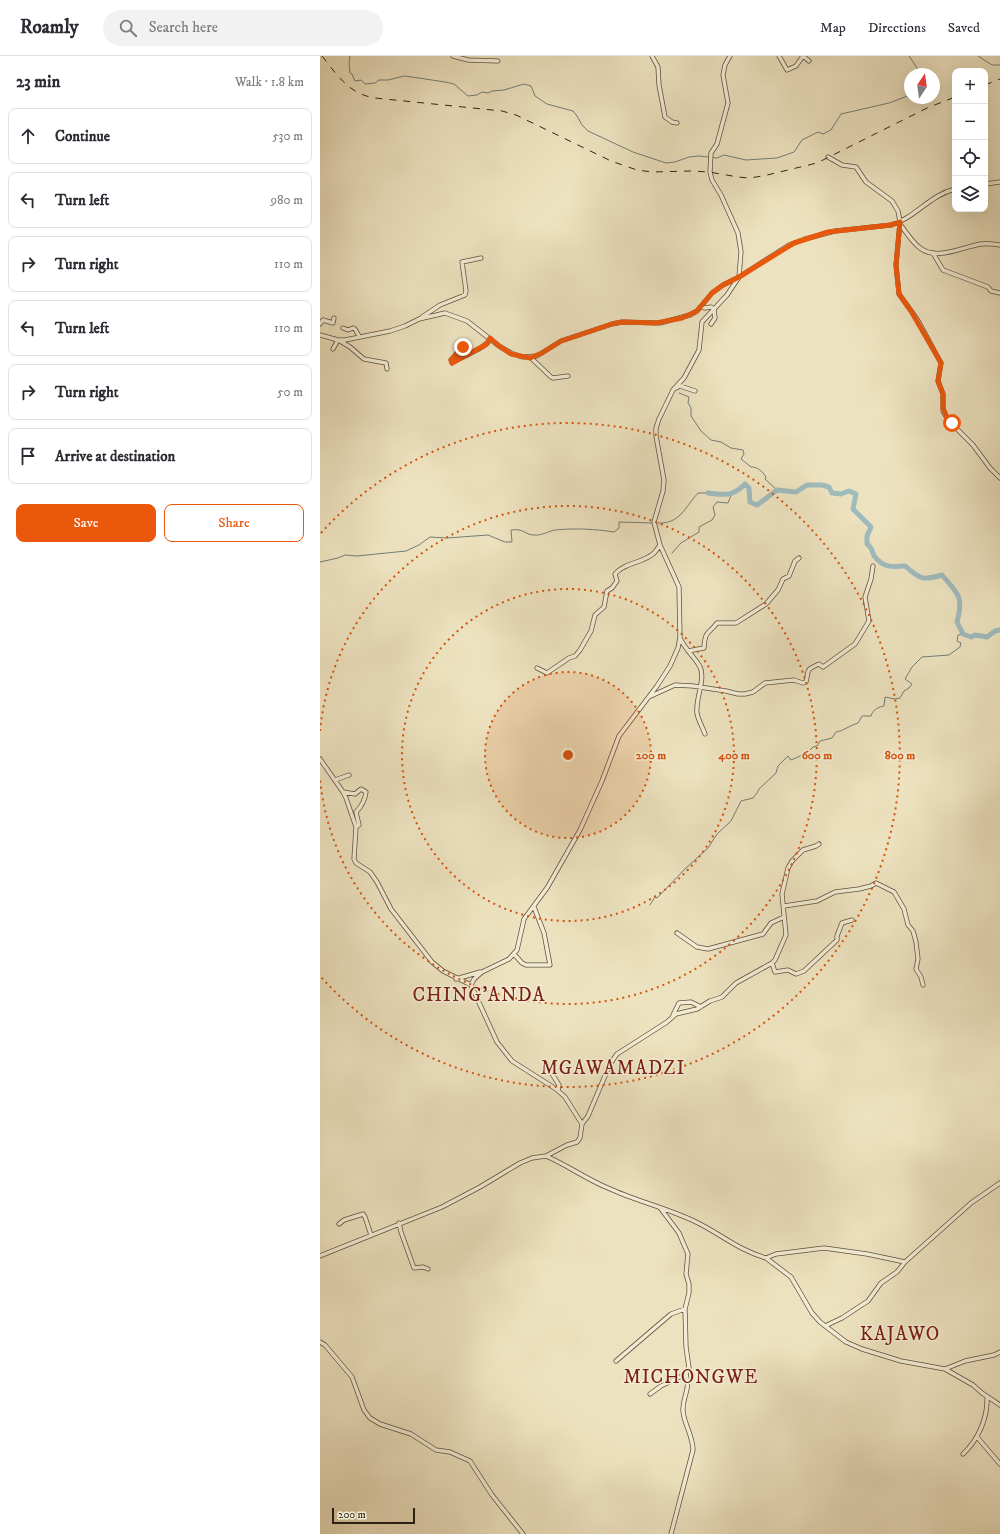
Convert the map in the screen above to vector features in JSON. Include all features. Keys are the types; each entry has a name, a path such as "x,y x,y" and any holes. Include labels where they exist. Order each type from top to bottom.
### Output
{"street":[{"path":"453,56 468,60 498,61"},
{"path":"652,56 658,66 659,85 665,117 672,122 677,123"},
{"path":"456,979 482,972 508,959 514,954 519,944 524,920 547,888 580,830 600,786 619,736 650,696 671,664 678,648 680,637 679,587 660,545 655,523 663,491 664,480 656,428 658,419 673,390 684,378 699,350 702,322 727,295 739,277 741,252 738,233 721,195 711,178 711,153 717,144 728,103 723,75 725,65 730,56"},
{"path":"779,56 787,70 796,66 803,56 809,61"},
{"path":"828,157 842,165 856,167 869,185 892,201 898,211 900,223 896,265 899,294 911,311 941,363 938,381 943,394 943,411 948,420 973,445 990,468 1000,478"},
{"path":"988,184 1000,182"},
{"path":"530,358 542,353 561,341 612,324 622,322 660,323 690,315 697,311 716,290 790,245 828,232 900,223 940,194 952,190"},
{"path":"900,223 918,246 926,252 943,253 981,244 1000,245"},
{"path":"933,253 943,270 988,287 991,291 1000,293"},
{"path":"333,350 339,340 399,328 419,319 440,305 465,295 467,292 462,262 481,258"},
{"path":"700,307 711,307 714,309"},
{"path":"711,324 715,318 714,309"},
{"path":"419,319 447,314 467,321 511,354 530,358 550,377 568,376"},
{"path":"320,324 323,320 333,323 334,318"},
{"path":"343,328 348,330 352,328 355,329 359,336"},
{"path":"320,335 339,340 350,346 364,359 386,363 387,369"},
{"path":"463,347 451,360 452,363 487,344 490,338"},
{"path":"673,390 680,386 695,392"},
{"path":"537,668 547,673 569,658 575,656 587,640 595,615 604,607 607,591 612,588 617,581 616,574 624,567 654,554 660,545"},
{"path":"688,651 704,648 704,637 717,623 736,623 766,604 778,590 782,579 789,576 795,561 798,558"},
{"path":"650,696 675,685 700,687 745,694 753,692 766,683 794,680 803,683 806,682 808,670 818,664 823,667 855,644 869,621 865,597 874,566"},
{"path":"680,637 684,647 700,667 702,677 697,714 705,734"},
{"path":"320,759 343,792 356,827 354,859 356,863 370,872 391,909 432,962 456,979 471,985 491,1030 502,1050 519,1066 558,1090 565,1097 582,1124"},
{"path":"335,780 349,775"},
{"path":"343,792 355,794 361,789 366,792 363,805 356,812 359,825 356,827"},
{"path":"673,1015 701,1007 710,1001 723,997 736,983 772,963 786,938 787,933 782,894 788,868 792,861 803,850 819,844"},
{"path":"784,906 817,901 835,892 861,888 876,883 891,889 901,902 908,925 915,937 918,959 916,969 921,977 923,985"},
{"path":"514,954 522,963 526,965 550,965 544,933 534,907"},
{"path":"677,933 697,947 708,950 763,934 771,923 784,917"},
{"path":"772,963 775,972 788,970 796,974 804,971 837,940 842,923 852,920"},
{"path":"471,985 474,979 482,972"},
{"path":"320,1256 457,1200 480,1188 520,1163 532,1158 546,1156 579,1141 582,1124 588,1116 610,1064 617,1054 667,1022 673,1015 679,1003 691,1002 701,1007"},
{"path":"546,1064 559,1085 558,1090"},
{"path":"546,1156 563,1163 583,1176 609,1189 699,1224 739,1247 766,1258 791,1277 812,1313 825,1326 846,1342 877,1354 901,1361 945,1369 973,1385 987,1397 1000,1405"},
{"path":"825,1326 842,1318 868,1301 881,1283 897,1272 971,1203 1000,1183"},
{"path":"650,1394 667,1382 686,1374 689,1368 686,1347 685,1309 689,1293 689,1284 686,1274 688,1254 679,1233 661,1208"},
{"path":"339,1224 344,1220 363,1214 371,1235"},
{"path":"399,1223 414,1268 423,1267 428,1269"},
{"path":"766,1258 776,1254 820,1248 906,1262"},
{"path":"616,1361 672,1314 685,1309"},
{"path":"320,1342 325,1345 352,1377 364,1410 370,1418 380,1424 411,1434 436,1450 450,1452 470,1461 492,1495 523,1534"},
{"path":"945,1369 965,1361 996,1355 1000,1352"},
{"path":"671,1534 693,1450 693,1443 683,1412 688,1382 686,1374"},
{"path":"963,1454 977,1437 982,1428 987,1397"},
{"path":"977,1437 1000,1464"}],"waterway":[{"path":"350,56 350,73 355,81 361,80 365,84 404,76 454,84 468,96 477,95 482,92 488,93 492,91 504,90 524,84 531,86 535,96 547,104 573,111 588,131 633,152 666,163 699,156 717,158 724,155 746,160 777,158 794,152 802,140 818,132 823,134 831,130 841,114 889,103 904,97"},
{"path":"909,56 917,68"},
{"path":"978,56 992,65 1000,65"},
{"path":"679,393 689,397 688,403 691,408 691,416 701,431 711,440 721,442 731,448 743,450 744,454 741,459 751,467 761,471 766,477 765,479 777,490"},
{"path":"708,493 728,494 736,491 745,484 749,488 750,502 757,505 777,490 796,492 807,485 822,485 829,487 832,493 841,494 849,491 856,494 853,509 871,527 867,536 867,544 871,547 878,561 888,566 905,566 914,574 922,578 942,575 956,591 960,601 957,622 963,634 971,637 975,635 987,637 995,631 1000,630"},
{"path":"656,523 671,521 681,514 698,493 708,493"},
{"path":"672,553 681,543 699,532 699,527 712,520 715,515 713,507 717,502 728,503 732,493"},
{"path":"320,562 345,555 357,556 406,551 419,545 430,537 447,538 488,535 505,542 512,542 511,530 519,530 531,535 542,534 555,530 570,529 614,532 619,528 619,522 653,523"},
{"path":"650,905 655,897 657,898 708,848 717,834 731,821 741,801 753,798 759,789 776,773 778,766 788,756 791,760 807,753 813,747 817,746 820,741 832,738 836,732 858,723 862,716 871,716 875,710 884,706 885,697 895,699 900,698 904,691 912,684 905,679 912,667 922,657 949,655 960,647 961,643 957,641 958,635 963,634"}],"railway":[{"path":"322,56 344,83 366,96 502,111 516,115 611,161 637,170 652,172 709,172 749,178 817,163 927,108 952,98"},
{"path":"988,84 1000,79"}],"district":[{"name":"CHING'ANDA","path":"479,995"},
{"name":"MGAWAMADZI","path":"613,1068"},
{"name":"KAJAWO","path":"900,1334"},
{"name":"MICHONGWE","path":"691,1377"}],"route":[{"path":"463,347 451,360 452,363 487,344 490,338 511,354 530,358 537,356 561,341 612,324 622,322 660,323 682,318 697,311 712,293 723,285 753,269 794,243 828,232 870,228 900,222 896,265 899,294 911,311 942,365 938,381 943,394 943,411 948,420 952,423"}]}
